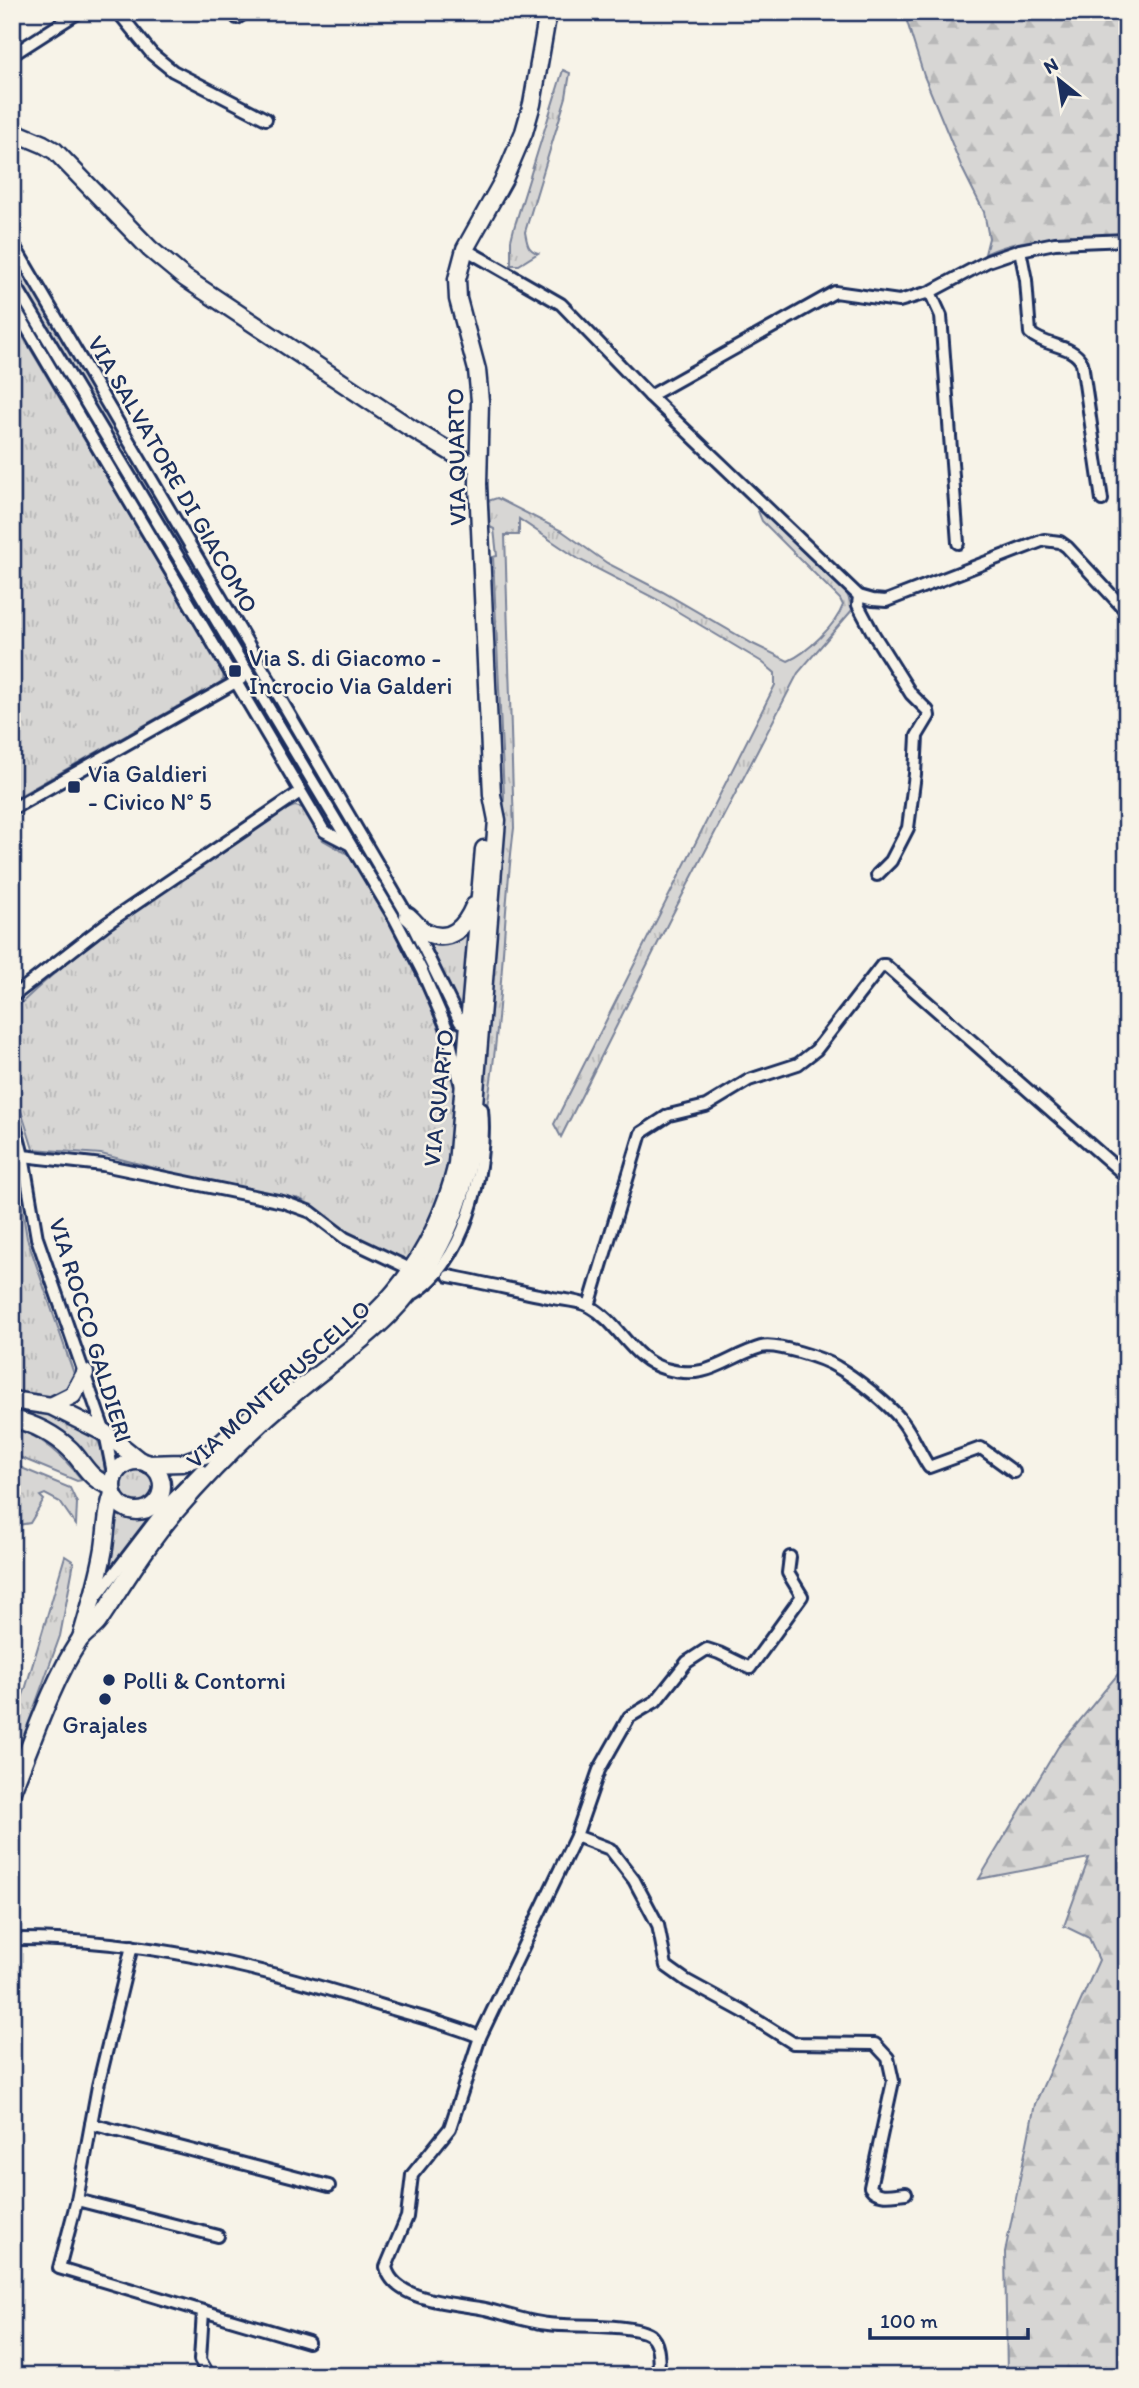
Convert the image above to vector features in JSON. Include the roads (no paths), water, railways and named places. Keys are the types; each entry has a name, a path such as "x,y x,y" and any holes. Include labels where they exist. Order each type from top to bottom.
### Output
{"street":[{"path":"12,55 79,12"},
{"path":"118,12 152,54 173,71 266,118"},
{"path":"233,12 237,18 246,12"},
{"name":"VIA QUARTO","path":"404,1299 422,1276 449,1228 464,1185 469,1160 495,846 496,820 492,795 478,465 481,416 478,378 457,289 464,249 504,179 524,132 532,104 548,12"},
{"path":"12,131 55,151 150,249 184,278 409,427 469,463 478,465"},
{"path":"650,396 835,292 900,301 930,292 988,261 1020,250 1055,243 1127,240"},
{"name":"VIA SALVATORE DI GIACOMO","path":"12,242 408,916 460,1022"},
{"path":"464,249 561,304 650,396 859,596 886,601 1044,540 1052,540 1067,547 1127,612"},
{"path":"1020,250 1026,280 1030,333 1070,351 1081,359 1102,500"},
{"name":"VIA SALVATORE DI GIACOMO","path":"12,279 395,919 446,1026 463,1092"},
{"path":"930,292 942,316 958,543"},
{"name":"VIA SALVATORE DI GIACOMO","path":"12,303 324,831 350,844"},
{"path":"859,596 858,605 874,635 911,694 929,716 917,736 908,828 891,860 877,875"},
{"path":"12,810 261,667"},
{"path":"12,997 106,924 300,792"},
{"name":"VIA QUARTO","path":"144,1463 182,1463 210,1454 284,1388 361,1326 396,1292 427,1246 446,1205 457,1164 486,821 492,795"},
{"path":"408,916 429,933 448,934 459,930 467,922 472,908 480,898"},
{"path":"589,1306 641,1133 669,1115 706,1106 749,1080 798,1064 816,1051 882,965 1127,1177"},
{"path":"404,1299 421,1291 439,1272 461,1234 476,1189 482,1156 482,1109"},
{"name":"VIA ROCCO GALDIERI","path":"12,1113 23,1156 37,1238 105,1433 113,1486"},
{"path":"23,1156 103,1165 283,1202 311,1212 345,1238 404,1266"},
{"path":"449,1276 589,1306 611,1324 640,1357 667,1370 688,1373 706,1371 751,1351 770,1346 826,1362 837,1367 901,1419 929,1467 981,1448 1014,1472"},
{"name":"VIA MONTERUSCELLO","path":"12,1791 49,1701 80,1638 96,1625 166,1506 372,1330 404,1299"},
{"path":"51,1406 73,1395 85,1373"},
{"path":"12,1400 51,1406 105,1433 154,1468 161,1480 161,1494 166,1506"},
{"path":"12,1419 29,1423 69,1448 90,1476 106,1511"},
{"path":"80,1638 92,1602 104,1548 106,1511 113,1486 124,1465 144,1463"},
{"path":"92,1602 166,1506 201,1470"},
{"path":"90,1476 113,1486"},
{"path":"113,1486 122,1507 146,1510 166,1506"},
{"path":"659,2376 658,2347 653,2337 645,2332 614,2327 546,2324 431,2299 400,2287 388,2274 387,2260 407,2217 412,2175 450,2128 480,2037 576,1836 599,1770 629,1717 656,1701 687,1662 707,1650 750,1668 803,1595 788,1573 790,1557"},
{"path":"576,1836 610,1849 634,1880 658,1925 666,1966 687,1981 793,2043 875,2044 888,2058 893,2081 870,2187 880,2195 906,2193"},
{"path":"12,1939 68,1938 132,1946 268,1971 480,2037"},
{"path":"132,1946 91,2124 77,2200 59,2268 308,2342"},
{"path":"91,2124 329,2186"},
{"path":"77,2200 218,2236"},
{"path":"203,2311 200,2360 209,2376"}],"place":[{"name":"Via S. di Giacomo - Incrocio Via Galderi","path":"235,671"},
{"name":"Via Galdieri - Civico N° 5","path":"74,787"},
{"name":"Polli & Contorni","path":"109,1680"},
{"name":"Grajales","path":"105,1699"}]}
